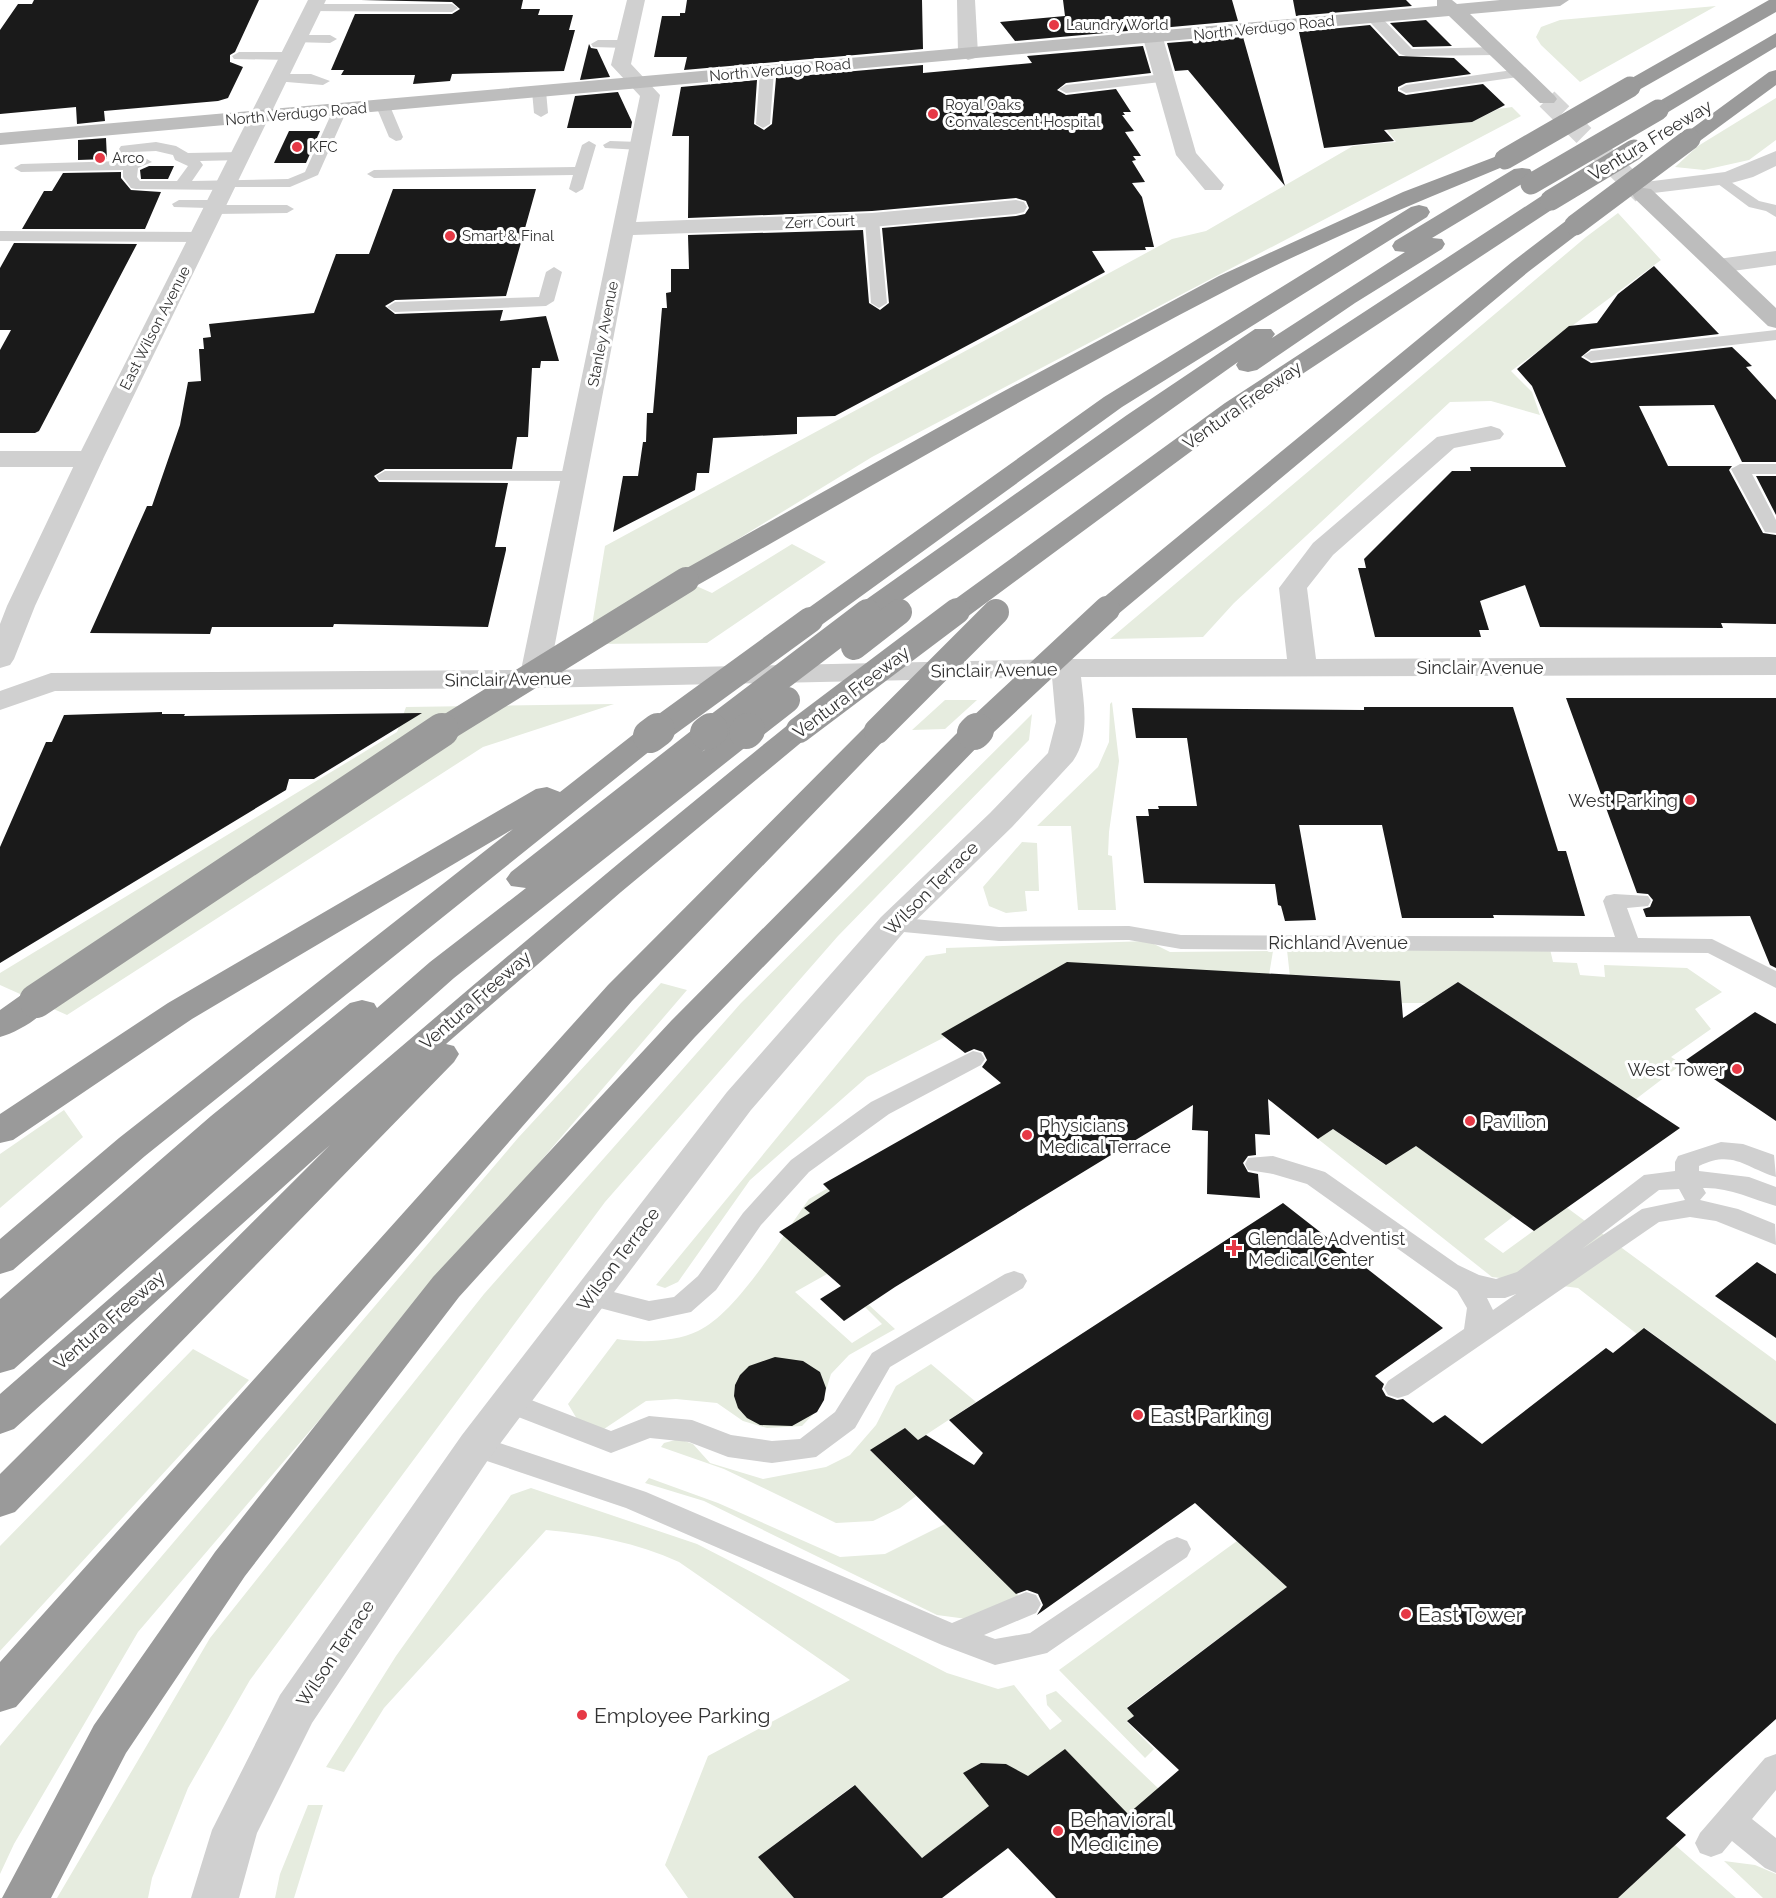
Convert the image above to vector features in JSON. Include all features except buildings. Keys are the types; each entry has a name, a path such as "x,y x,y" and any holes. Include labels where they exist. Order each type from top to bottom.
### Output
{"highway":[{"path":"1645,99 1726,32 1776,4"},
{"path":"0,1260 132,1147 650,736 1113,402 1776,24"},
{"path":"0,1321 233,1118 537,866 867,612 1136,420 1265,333 1519,172 1645,99 1776,39"},
{"name":"Ventura Freeway","path":"1682,132 1776,65"},
{"path":"26,1898 110,1739 217,1583 446,1287 683,1029 974,733 1107,609 1520,267 1575,225 1682,132 1776,76"},
{"name":"Ventura Freeway","path":"0,1418 348,1109 610,885 799,730 1234,408 1551,200 1656,137"},
{"path":"12,1018 459,719 686,580 1002,402 1227,281 1411,197 1519,172"},
{"path":"0,1358 442,970 899,612 1161,423 1347,298 1519,172"},
{"path":"0,1693 620,993 996,612 1234,408"},
{"path":"0,1131 180,1011 650,736"},
{"path":"0,1500 610,885"}],"main road":[{"name":"North Verdugo Road","path":"0,139 340,110 390,100 539,91 1153,38 1373,17 1446,5 1560,0"},
{"path":"1446,5 1547,99"},
{"path":"1640,191 1776,321"}],"street":[{"name":"Stanley Avenue","path":"534,679 650,95 621,65 636,0"},
{"path":"966,0 968,54"},
{"name":"East Wilson Avenue","path":"0,659 21,606 90,459 262,116 315,4"},
{"path":"1153,38 1186,154 1213,184"},
{"path":"1640,191 1759,170 1776,157"},
{"name":"Zerr Court","path":"623,229 872,220 1016,207"},
{"path":"1718,266 1776,258"},
{"path":"1304,667 1298,646 1293,588 1323,549 1446,442 1491,434"},
{"path":"0,459 90,459"},
{"name":"Sinclair Avenue","path":"0,700 51,682 534,679 1066,668 1776,666"},
{"name":"Wilson Terrace","path":"215,1898 235,1830 296,1709 508,1402 739,1101 893,924 1000,820 1062,755 1071,722 1066,668"}],"lane":[{"path":"315,4 452,8"},
{"path":"1373,17 1405,51 1411,53 1498,51"},
{"path":"239,56 295,48 330,39"},
{"path":"598,44 626,44"},
{"path":"1411,53 1440,83"},
{"path":"764,124 767,70"},
{"path":"1406,88 1520,73"},
{"path":"280,78 311,78 323,81"},
{"path":"1066,88 1164,78"},
{"path":"539,91 541,113"},
{"path":"390,100 396,137"},
{"path":"179,204 290,183 311,175 340,110"},
{"path":"576,189 588,145"},
{"path":"610,145 640,146"},
{"path":"182,185 196,165 185,156 166,146 126,149 131,165 130,177 136,184 182,185 221,196 287,209"},
{"path":"185,156 242,156"},
{"path":"21,168 131,165"},
{"path":"374,174 582,171"},
{"path":"1719,178 1754,204 1771,208 1776,213"},
{"path":"872,220 879,303"},
{"path":"0,256 6,236 200,237"},
{"path":"395,307 546,301 554,272"},
{"path":"1591,356 1776,335"},
{"path":"1776,469 1740,469 1771,528 1776,528"},
{"path":"385,476 574,476"},
{"path":"1629,945 1614,901 1640,901"},
{"name":"Richland Avenue","path":"893,924 999,934 1129,933 1181,942 1712,946 1776,981"},
{"path":"590,1296 649,1311 682,1305 707,1283 752,1219 800,1166 880,1108 973,1059"},
{"path":"1702,1211 1687,1179 1687,1162 1716,1149 1744,1153 1776,1168"},
{"path":"1257,1164 1273,1165 1316,1178 1466,1284 1480,1308 1477,1332"},
{"path":"1398,1388 1477,1332 1607,1231 1653,1181 1710,1179 1749,1186 1776,1197"},
{"path":"1449,1272 1487,1289 1509,1289 1607,1231 1651,1215 1680,1208 1718,1212 1752,1224 1776,1236"},
{"path":"508,1402 611,1442 649,1427 692,1431 728,1446 772,1452 806,1449 845,1420 881,1360 1014,1281"},
{"path":"476,1446 636,1500 994,1652 1038,1644 1177,1549"},
{"path":"952,1636 1026,1604"},
{"path":"1776,1768 1720,1832 1776,1858"}],"shaded area":[{"path":"1716,6 1580,82 1541,45 1536,37 1541,27 1560,20"},
{"path":"1776,98 1776,140 1749,160 1704,170 1675,167 1698,146"},
{"path":"1512,107 1521,116 872,457 676,577 712,593 792,544 826,562 707,643 589,644 605,546 1172,239 1206,231 1353,146 1396,142 1387,130 1472,122 1498,109"},
{"path":"1618,213 1661,260 1511,371 1532,392 1540,415 1491,401 1450,402 1234,603 1203,637 1110,639 1586,237"},
{"path":"945,700 977,700 945,729 912,730"},
{"path":"1112,702 1119,761 1108,855 1112,856 1116,910 1078,910 1071,826 1037,826 1098,767 1109,742 1110,704"},
{"path":"614,704 483,747 67,1015 0,985 0,973 397,732 406,707"},
{"path":"1032,714 1029,740 838,936 605,1202 250,1680 188,1788 152,1878 148,1898 57,1898 210,1638 484,1294 741,1003"},
{"path":"1022,842 1037,843 1039,891 1025,891 1027,911 1006,913 989,906 983,887"},
{"path":"1148,941 1170,952 1273,951 1269,975 945,1037 867,1077 750,1180 678,1282 665,1288 656,1285 926,956 946,953 946,948"},
{"path":"1550,949 1553,962 1577,963 1580,975 1605,977 1604,965 1687,968 1722,992 1695,1009 1711,1029 1671,1057 1682,1064 1636,1099 1458,982 1426,1003 1402,1003 1400,981 1304,975 1290,977 1287,950"},
{"path":"661,983 687,990 138,1632 14,1844 0,1874 0,1746 518,1138"},
{"path":"64,1110 83,1137 0,1208 0,1154"},
{"path":"1333,1129 1385,1165 1416,1146 1514,1216 1484,1239 1503,1253 1566,1207 1776,1361 1776,1425 1645,1328 1637,1334 1578,1288 1492,1277 1318,1139"},
{"path":"828,1188 830,1191 805,1208 815,1218 827,1274 795,1292 852,1343 882,1324 865,1307 869,1305 895,1329 849,1355 831,1374 821,1406 802,1426 767,1428 743,1421 717,1403 676,1399 646,1401 604,1429 580,1424 568,1404 617,1339 648,1341 669,1339 689,1335 713,1322 758,1272 809,1199"},
{"path":"193,1349 249,1380 0,1651 0,1546"},
{"path":"931,1364 976,1402 918,1440 870,1450 916,1496 900,1508 873,1521 836,1523 724,1469 661,1447 664,1443 679,1439 693,1444 710,1463 763,1479 826,1467 850,1455 876,1425 896,1386"},
{"path":"649,1478 718,1503 840,1557 885,1554 945,1524 1020,1597 967,1619 937,1615 704,1501 645,1483"},
{"path":"531,1488 697,1544 947,1673 998,1689 1014,1685 1050,1730 1062,1721 1047,1705 1046,1695 1056,1691 1160,1790 1128,1814 1025,1779 1006,1764 981,1763 964,1773 976,1789 987,1784 1005,1794 922,1858 854,1785 758,1857 794,1898 688,1898 665,1865 708,1756 850,1680 679,1562 614,1540 546,1530 384,1708 344,1772 326,1767 396,1656 511,1495"},
{"path":"1237,1541 1287,1587 1127,1707 1134,1716 1127,1722 1154,1749 1145,1758 1059,1670"},
{"path":"308,1805 323,1805 294,1898 275,1898 280,1874"},
{"path":"1675,1845 1736,1898 1618,1898"},
{"path":"1724,1861 1755,1865 1776,1874 1776,1898 1763,1898"}],"tunnel":[{"path":"1547,99 1643,194"}],"place":[{"name":"Laundry World","path":"1054,25"},
{"name":"Royal Oaks Convalescent Hospital","path":"933,114"},
{"name":"KFC","path":"297,147"},
{"name":"Arco","path":"100,158"},
{"name":"Smart & Final","path":"450,236"},
{"name":"West Parking","path":"1690,800"},
{"name":"West Tower","path":"1737,1069"},
{"name":"Pavilion","path":"1470,1121"},
{"name":"Physicians Medical Terrace","path":"1027,1135"},
{"name":"Glendale Adventist Medical Center","path":"1234,1248"},
{"name":"East Parking","path":"1138,1415"},
{"name":"East Tower","path":"1406,1614"},
{"name":"Employee Parking","path":"582,1715"},
{"name":"Behavioral Medicine","path":"1058,1831"}]}
